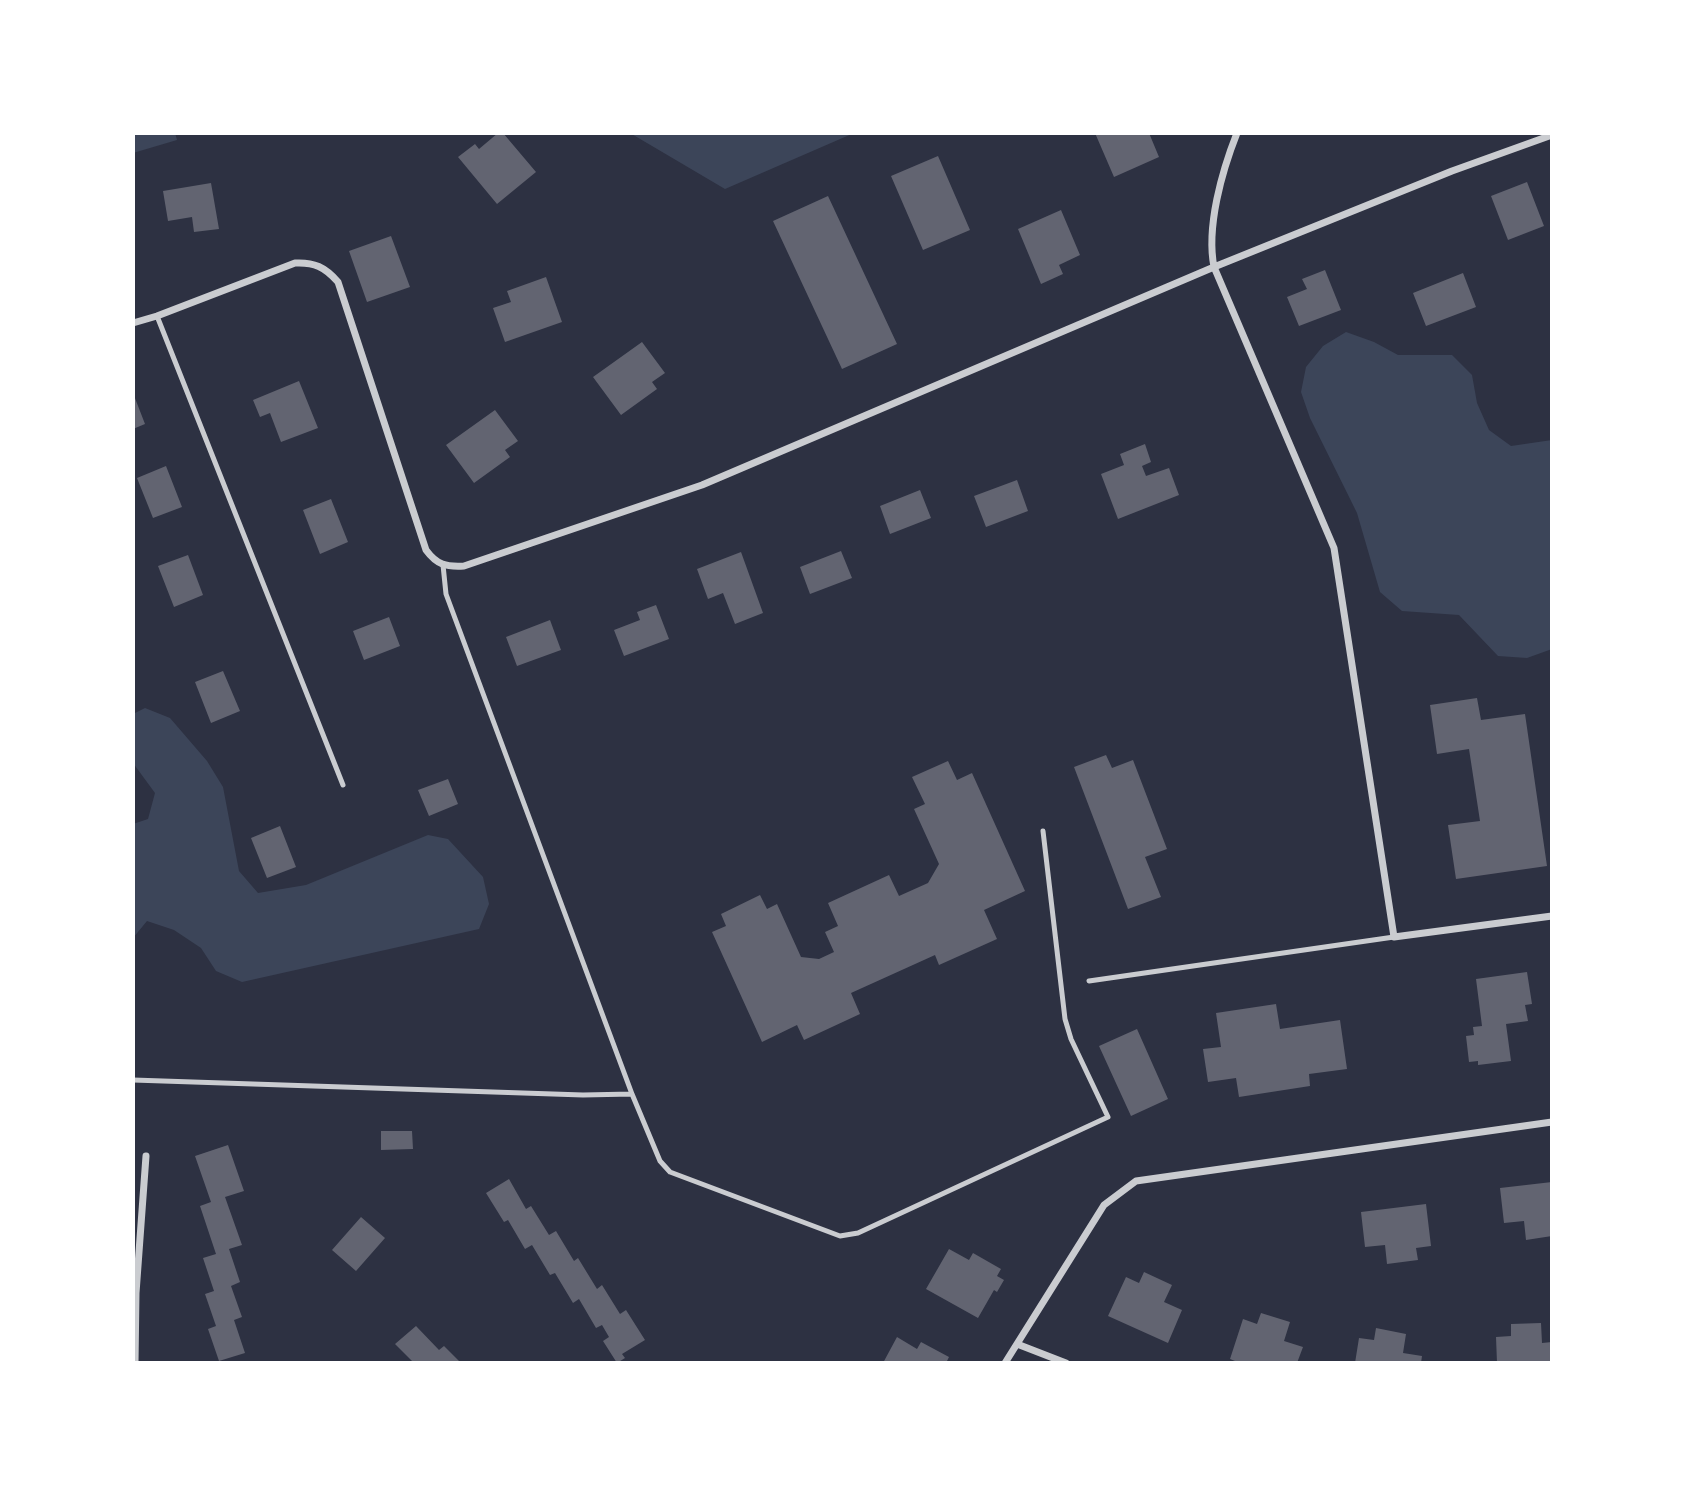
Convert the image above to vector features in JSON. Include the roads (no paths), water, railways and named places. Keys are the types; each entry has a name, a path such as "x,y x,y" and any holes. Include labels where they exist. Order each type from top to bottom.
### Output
{"street":[{"path":"1237,133 1212,221 1210,248 1214,267 1334,548 1394,937 1552,916"},
{"path":"133,323 295,263 307,262 330,272 338,282 426,550 435,562 464,566 702,485 1214,267 1452,171 1552,135"},
{"path":"1005,1363 1104,1205 1136,1181 1552,1122"},
{"path":"135,1363 136,1293 146,1156"},
{"path":"1017,1344 1066,1363"}],"lane":[{"path":"157,316 343,785"},
{"path":"443,565 446,594 632,1094 660,1161 670,1172 840,1236 858,1233 1108,1117 1071,1039 1065,1020 1043,831"},
{"path":"1089,981 1394,937"},
{"path":"133,1080 632,1094"}]}
